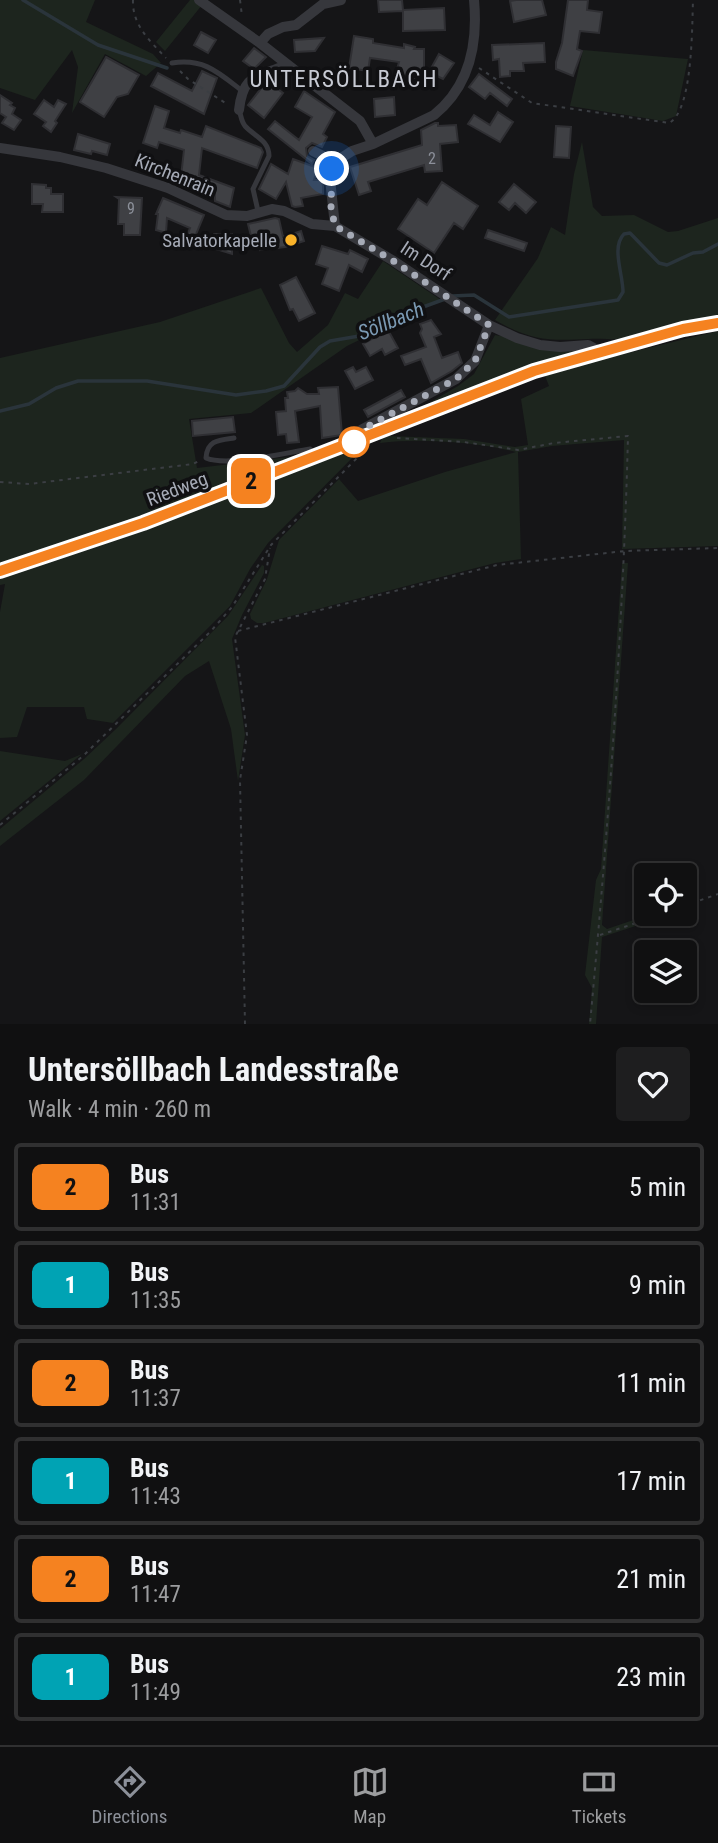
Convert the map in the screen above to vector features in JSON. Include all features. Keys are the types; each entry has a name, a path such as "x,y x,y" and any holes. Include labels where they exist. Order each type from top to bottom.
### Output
{"main road":[{"name":"Riedweg","path":"0,571 104,537 534,371 683,329 718,323"}],"street":[{"path":"199,0 260,43 360,121 373,144"},
{"path":"260,43 268,34 296,25 323,4 341,0"},
{"path":"335,226 330,179 335,162 352,150 373,144 434,115 443,108 462,81 471,62 474,0"},
{"path":"239,110 241,90 245,84 286,65"},
{"name":"Kirchenrain","path":"0,148 60,157 106,168 168,188 226,215 247,216 272,209 284,211 312,224 335,226"},
{"path":"313,151 335,162"},
{"name":"Im Dorf","path":"335,226 441,291 489,325 540,345 588,345 599,351"},
{"name":"Riedweg","path":"365,437 361,430 456,379 475,361 489,325"}],"lane":[{"path":"172,64 184,61 212,67 241,90"},
{"path":"239,110 243,124 266,144 269,150 269,156 253,189 258,211"},
{"path":"234,438 214,441 209,446 206,458 229,461 310,449 315,456"}],"path":[{"path":"239,28 243,14 240,0"},
{"path":"471,62 533,103 669,123 680,111 690,58 694,0"},
{"path":"398,438 464,442 518,450 554,443 628,436 625,551 599,936 590,1024"},
{"path":"0,825 83,756 211,631 232,607 271,545 372,443 365,437"},
{"path":"0,482 29,484 193,464 206,458"},
{"path":"245,1024 240,780 247,716 235,645 238,631 265,579 271,545"},
{"path":"238,631 497,565 625,551 718,548"},
{"path":"697,901 718,894"},
{"path":"599,936 634,924"}],"shaded area":[{"path":"0,0 95,0 86,22 153,54 161,63 146,76 105,54 72,113 78,67 72,50 35,100 0,88"},
{"path":"190,0 202,5 165,51 156,42"},
{"path":"583,50 688,59 676,116 663,121 570,106"},
{"path":"582,142 593,207 602,216 634,215 668,232 718,218 718,318 628,339 562,340 530,336 495,320 538,258 551,227 565,235 574,174"},
{"path":"383,261 441,300 347,346 251,413 189,419 197,468 306,455 88,537 0,565 0,358 160,322 261,288 289,343 297,352 328,325 345,293 358,299"},
{"path":"718,331 718,546 622,549 624,440 552,446 518,452 521,559 495,563 264,623 251,619 250,614 267,579 279,540 339,479 358,501 516,452 448,442 380,443 382,438 464,439 515,447 528,445 521,399 549,386 545,376"},
{"path":"495,335 582,350 410,414 474,374"},
{"path":"365,445 268,543 230,606 113,723 87,719 84,707 27,707 17,737 0,738 0,612 5,584 0,585 0,576"},
{"path":"622,563 628,563 602,925 607,929 634,920 635,926 602,937 596,1024 589,1024 592,988 585,975 596,880 601,869"},
{"path":"262,565 264,573 232,639 245,735 238,781 231,729 209,661 185,676 84,780 0,846 0,829 116,729 228,616"},
{"path":"0,751 65,761 82,754 0,821"}],"building":[{"path":"378,0 402,0 403,10 444,8 445,30 403,31 403,11 379,12"},
{"path":"542,0 546,15 514,22 510,1"},
{"path":"568,0 588,0 587,10 602,12 599,33 580,31 577,49 582,51 573,76 556,69"},
{"path":"201,32 216,40 208,53 194,45"},
{"path":"354,36 373,39 373,43 404,48 404,44 415,47 414,49 424,49 424,72 420,80 396,73 399,62 370,58 368,71 349,68"},
{"path":"324,38 315,51 295,52 294,40"},
{"path":"544,43 545,62 523,63 524,71 510,71 510,76 500,77 499,59 493,60 492,45"},
{"path":"254,48 266,57 254,69 243,61"},
{"path":"439,54 454,63 443,79 429,72"},
{"path":"106,57 139,75 128,94 117,97 104,117 80,102"},
{"path":"202,71 217,78 204,114 151,86 158,73 192,91"},
{"path":"479,74 512,99 507,106 490,93 485,99 469,87"},
{"path":"267,81 283,93 264,118 248,105"},
{"path":"304,91 335,112 323,134 327,137 322,147 312,143 306,148 307,156 314,160 312,164 268,129 275,121 299,140 312,117 295,107"},
{"path":"0,95 12,103 10,105 15,108 12,114 21,120 14,130 2,123 6,117 0,113"},
{"path":"394,97 395,115 375,117 374,99"},
{"path":"44,100 54,107 58,100 66,104 51,132 43,126 46,122 34,114"},
{"path":"155,106 169,111 164,128 202,137 206,126 261,148 263,152 257,168 202,148 199,175 234,188 230,207 215,201 215,189 180,185 184,150 159,142 157,148 143,143"},
{"path":"498,112 513,122 500,142 468,124 474,115 490,125"},
{"path":"438,123 438,126 456,125 458,142 440,144 442,171 425,172 424,165 368,182 371,191 359,195 350,167 422,145 421,130"},
{"path":"556,126 571,127 569,158 554,157"},
{"path":"78,134 110,144 107,155 74,150"},
{"path":"293,159 318,168 314,180 322,180 323,194 301,198 303,206 292,206 286,182 276,199 259,189 271,164 288,174"},
{"path":"442,182 478,206 463,229 454,223 434,253 398,229 418,199 427,205"},
{"path":"32,184 46,185 46,188 51,188 51,194 63,194 63,212 42,212 43,204 32,204"},
{"path":"514,184 536,202 526,213 515,203 509,210 499,202"},
{"path":"116,197 142,198 140,235 124,235 124,224 118,224 119,199"},
{"path":"163,198 204,215 190,249 183,246 190,228 167,218 166,233 156,230 156,214"},
{"path":"279,219 283,237 301,231 304,241 260,250 259,244 253,244 248,224"},
{"path":"488,230 527,243 524,251 485,238"},
{"path":"214,234 232,234 232,254 213,248"},
{"path":"322,246 348,254 350,250 368,259 362,272 349,265 339,291 322,284 328,268 316,264"},
{"path":"296,277 315,313 299,321 293,309 290,310 280,285"},
{"path":"431,320 441,334 434,337 442,358 458,352 462,363 431,383 421,359 405,365 401,356 426,347 420,333 420,324"},
{"path":"388,330 398,348 385,355 382,349 370,356 363,344"},
{"path":"353,367 356,372 366,367 373,380 355,389 345,371"},
{"path":"338,387 342,435 322,438 320,406 295,411 299,442 287,443 286,434 278,435 276,412 286,411 287,392 298,388 307,394 319,394 318,388"},
{"path":"401,390 405,397 368,417 364,410"},
{"path":"233,417 235,432 193,436 192,421"}],"waterway":[{"path":"23,0 98,45 167,68"},
{"name":"Söllbach","path":"452,296 474,295 509,317 618,300 623,292 618,246 624,234 630,233 659,263 667,265 718,244"},
{"name":"Söllbach","path":"0,411 29,404 56,388 78,381 147,381 236,395 266,391 284,386 320,347 330,341 365,335 393,318 445,299"}],"bus line":[{"name":"2","path":"0,571 143,523 534,371 683,329 718,323"}],"place":[{"name":"Salvatorkapelle","path":"291,240"}],"district":[{"name":"UNTERSÖLLBACH","path":"344,79"}],"route":[{"path":"332,169 331,208 335,226 441,291 489,325 485,342 475,361 456,379 409,407 361,430 365,437 354,442"}]}
